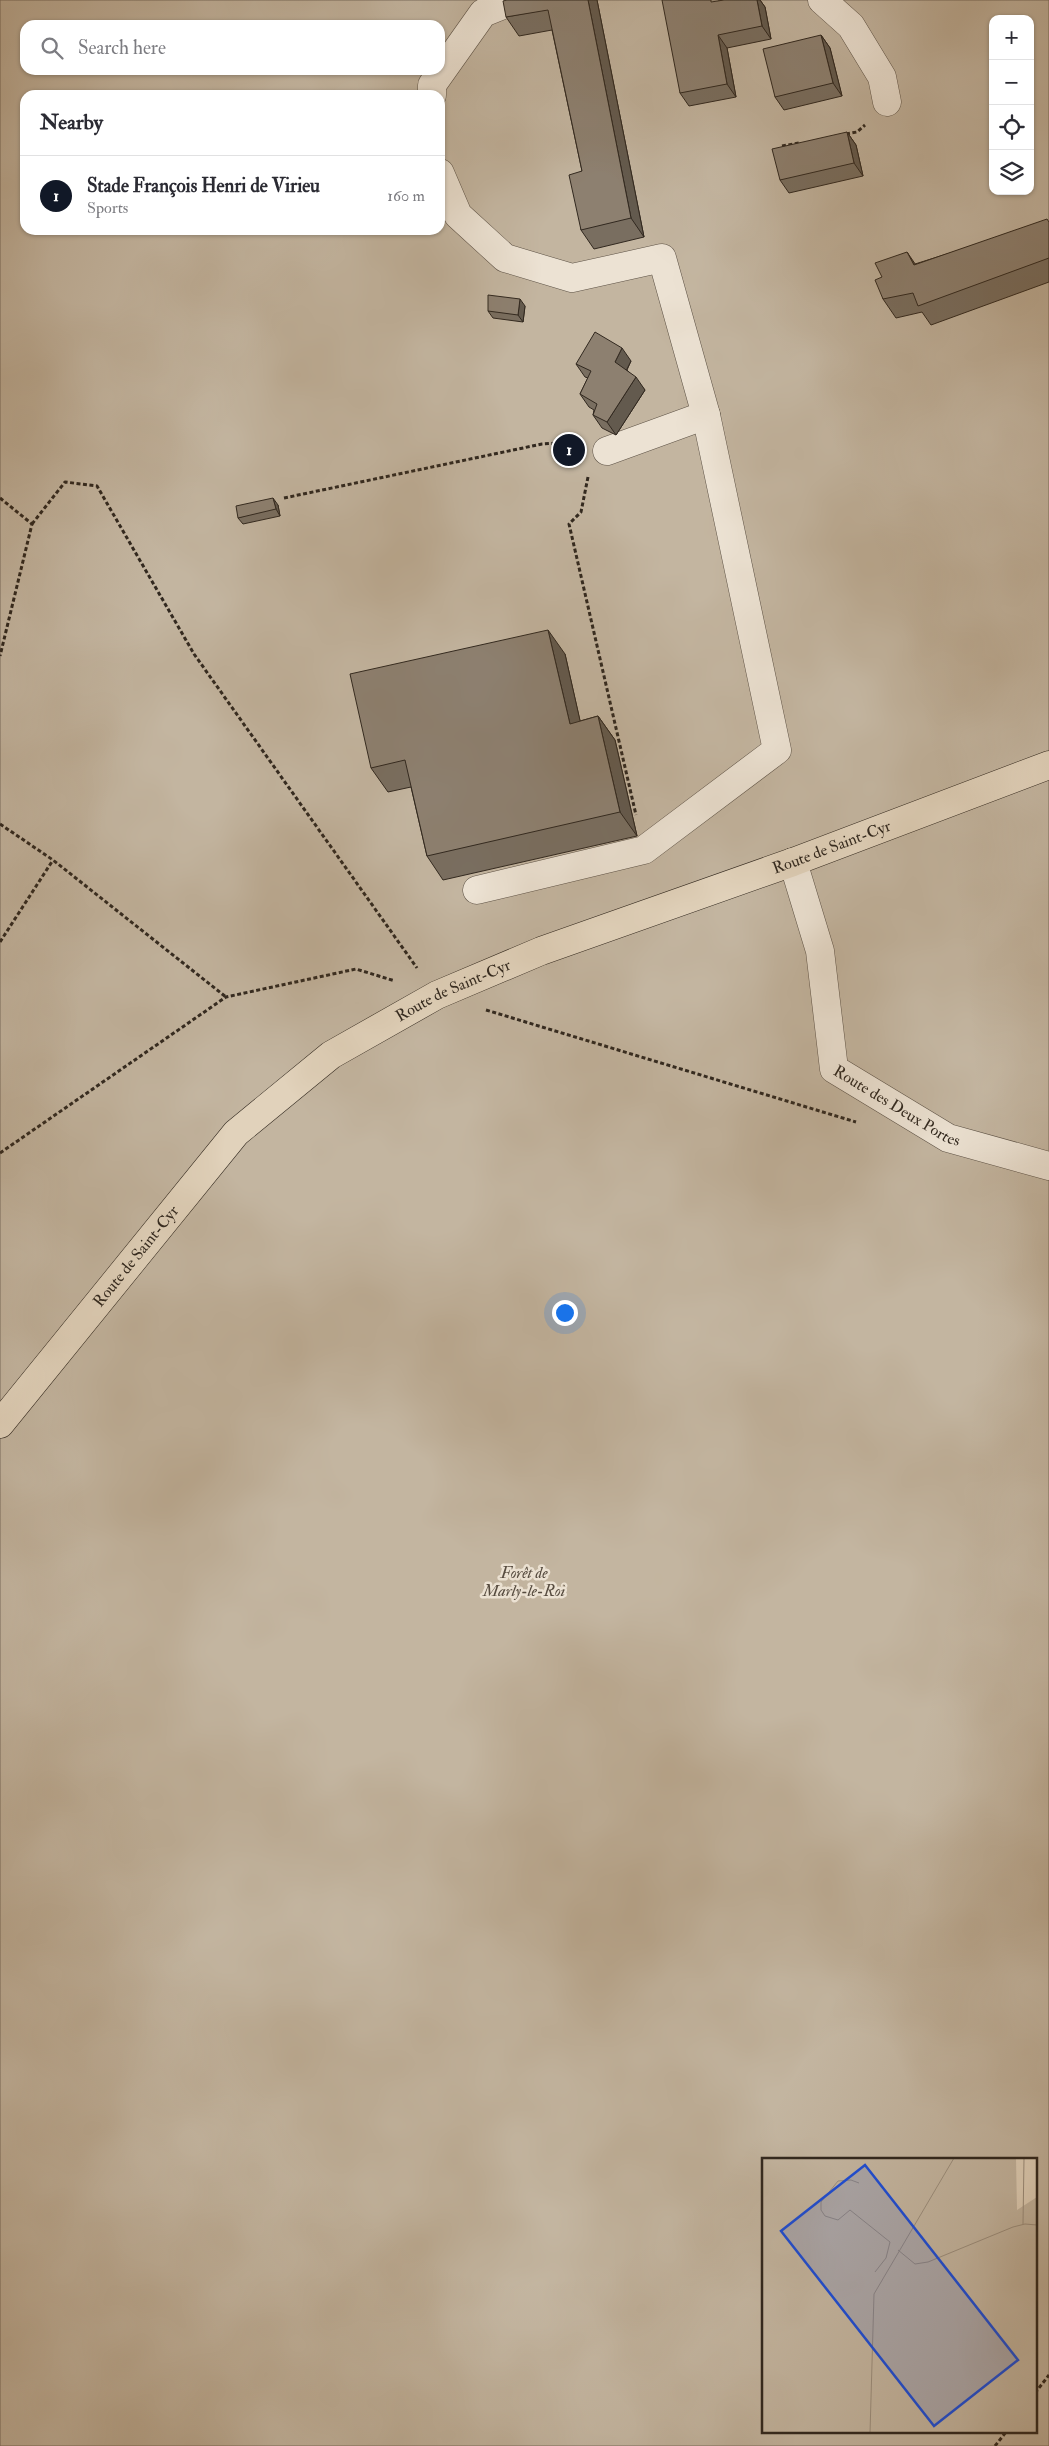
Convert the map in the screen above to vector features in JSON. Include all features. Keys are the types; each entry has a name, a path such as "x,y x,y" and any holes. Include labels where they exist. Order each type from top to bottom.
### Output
{"main road":[{"name":"Route de Saint-Cyr","path":"0,1424 236,1133 331,1055 437,994 541,951 793,862 1049,765"}],"street":[{"path":"445,66 483,13 515,0"},
{"path":"822,0 851,26 882,77 887,102"},
{"path":"432,90 432,84 438,75"},
{"path":"445,185 458,215 505,258 572,278 662,258 706,416 777,750 644,850 477,890"},
{"path":"607,451 706,416"},
{"name":"Route des Deux Portes","path":"793,862 820,951 834,1069 948,1138 1049,1166"}],"path":[{"path":"838,136 858,132 887,102"},
{"path":"782,146 801,142"},
{"path":"284,498 542,444 590,442 607,451 588,476 581,512 569,524 644,850"},
{"path":"0,656 32,524 66,482 97,486 194,654 437,994"},
{"path":"0,498 32,524"},
{"path":"0,824 53,860 226,997"},
{"path":"0,942 53,860"},
{"path":"0,1153 226,997 356,969 437,994"},
{"path":"483,1009 858,1122"},
{"path":"1036,2392 1049,2375"},
{"path":"995,2446 1004,2434"}],"green space":[{"name":"Forêt de Marly-le-Roi","path":"0,0 1049,0 1049,2446 0,2446"}],"building":[{"path":"588,0 631,218 581,230 569,175 582,171 548,10 506,17 503,1"},
{"path":"662,0 711,0 711,2 757,0 762,26 718,35 727,84 680,93"},
{"path":"821,35 833,83 775,97 763,49"},
{"path":"847,132 854,163 780,180 772,149"},
{"path":"1047,219 1049,222 1049,258 918,306 913,293 883,299 875,280 882,277 875,263 907,252 914,265"},
{"path":"488,295 520,299 518,315 488,311"},
{"path":"595,332 622,348 615,362 636,377 607,422 593,415 597,404 580,394 591,371 576,364"},
{"path":"273,498 276,509 238,518 236,506"},
{"path":"548,630 570,724 598,716 620,812 427,856 405,760 371,768 350,674"}],"place":[{"name":"Stade François Henri de Virieu","path":"569,450"}]}
